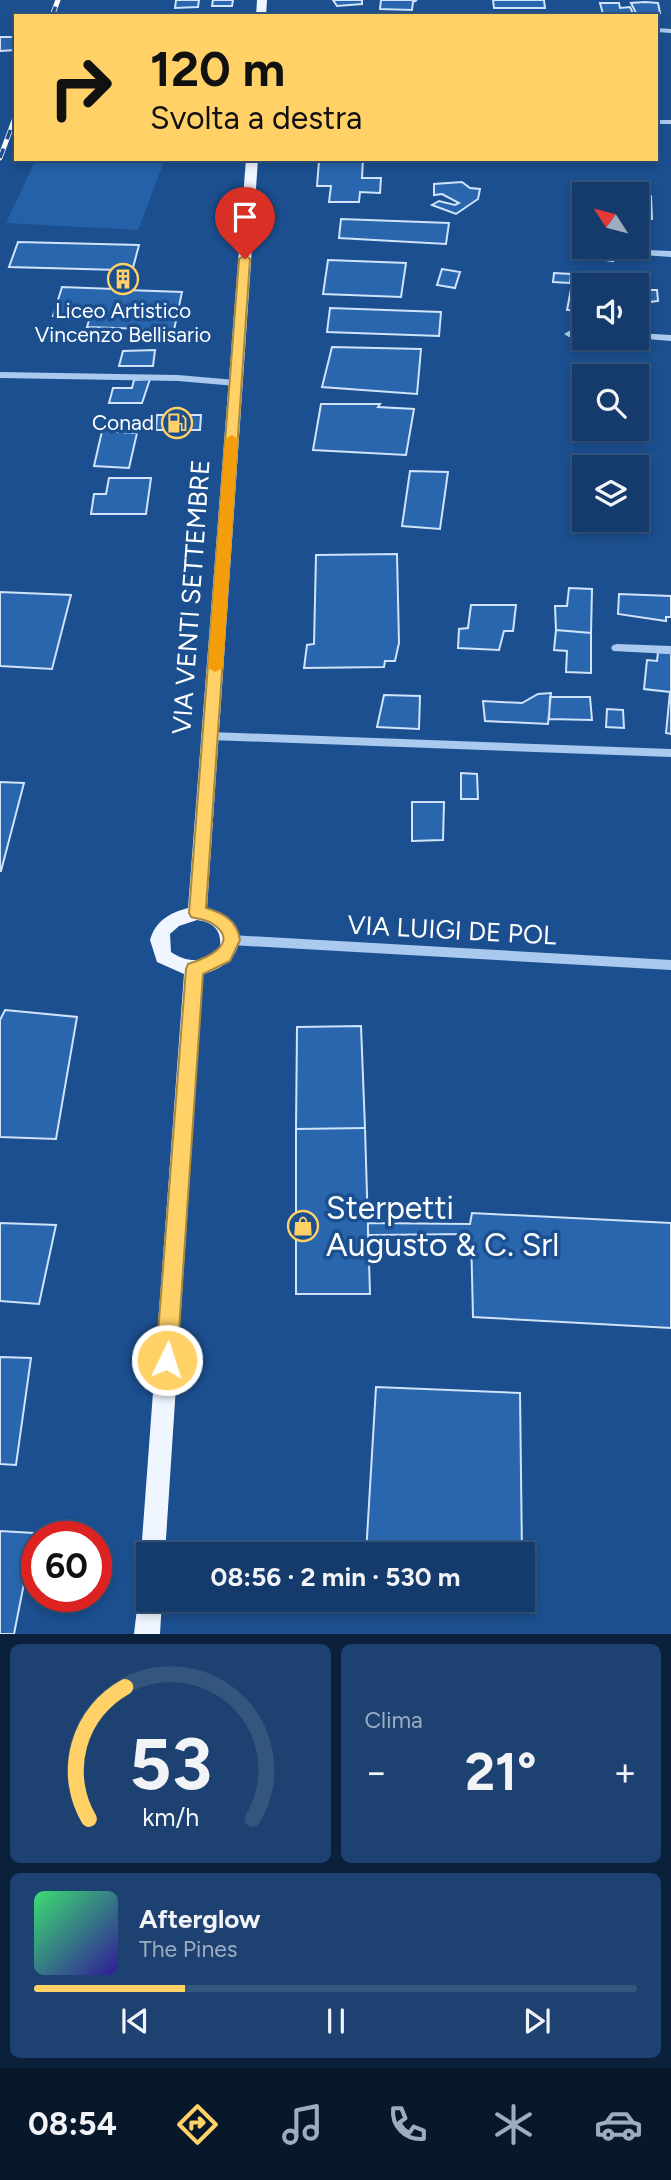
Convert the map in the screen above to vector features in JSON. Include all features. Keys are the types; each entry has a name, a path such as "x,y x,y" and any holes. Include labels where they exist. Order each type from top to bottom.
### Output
{"main road":[{"name":"VIA VENTI SETTEMBRE","path":"197,913 252,161"},
{"path":"197,913 218,918 230,932 231,940 224,956 205,967 194,969 172,964 164,957 158,940 161,932 175,918 197,913"},
{"path":"154,1542 194,969"},
{"path":"147,1634 149,1612"}],"street":[{"path":"649,253 671,254"},
{"path":"649,337 671,338"},
{"path":"0,375 177,378 236,383"},
{"path":"617,648 671,650"},
{"path":"211,736 671,753"},
{"name":"VIA LUIGI DE POL","path":"231,940 671,965"}],"shaded area":[{"path":"35,161 164,161 138,230 6,223"}],"building":[{"path":"176,0 199,0 198,7 175,8"},
{"path":"213,0 233,0 232,6 212,6"},
{"path":"333,0 362,0 362,4 337,6"},
{"path":"381,0 417,0 413,2 412,10 380,9"},
{"path":"493,0 544,0 545,8 494,8"},
{"path":"600,3 619,3 620,8 630,7 632,11 631,14 603,14"},
{"path":"631,3 658,3 660,13 636,13"},
{"path":"0,37 14,37 14,50 0,51"},
{"path":"319,161 363,161 362,178 381,178 380,193 360,192 359,202 329,202 331,186 317,186"},
{"path":"462,182 470,188 480,189 478,199 456,214 432,205 439,201 455,205 459,203 442,194 434,195 434,184"},
{"path":"649,196 651,196 652,219 649,219"},
{"path":"341,219 449,223 446,244 339,238"},
{"name":"Liceo Artistico Vincenzo Bellisario","path":"18,242 139,245 127,290 182,292 174,330 87,327 90,317 53,316 62,287 114,289 119,270 9,267"},
{"path":"328,260 406,263 401,297 323,294"},
{"path":"442,269 460,272 455,288 437,285"},
{"path":"554,273 571,274 570,283 553,282"},
{"path":"571,289 572,289 572,311 567,310"},
{"path":"649,290 657,290 658,301 650,302 650,312"},
{"path":"330,308 441,312 439,336 327,332"},
{"path":"332,347 421,349 417,394 322,387"},
{"path":"155,350 153,366 119,366 123,351"},
{"path":"150,379 142,403 109,403 113,388 132,388 134,380"},
{"path":"321,404 380,404 378,407 414,409 406,455 313,450"},
{"path":"157,415 201,415 200,430 156,430"},
{"path":"105,418 121,419 117,432 137,433 129,468 94,466"},
{"path":"410,471 448,472 440,529 402,526"},
{"path":"109,478 151,478 146,514 91,514 94,494 106,494"},
{"path":"397,554 399,643 395,661 385,661 384,667 304,668 307,645 314,644 316,555"},
{"path":"569,588 592,589 591,633 556,630 555,606 567,606"},
{"path":"0,592 71,595 52,669 0,666"},
{"path":"619,594 671,596 671,617 666,617 666,621 618,614"},
{"path":"471,605 516,605 513,631 504,631 499,650 458,648 459,629 468,628"},
{"path":"556,630 591,633 591,673 566,672 567,651 554,650"},
{"path":"658,652 671,653 671,734 666,733 670,692 644,689 647,660 657,661"},
{"path":"551,693 548,724 485,721 483,701 522,703 538,694"},
{"path":"384,695 420,696 419,729 377,727"},
{"path":"550,697 590,697 592,720 549,719"},
{"path":"607,709 623,710 624,728 606,727"},
{"path":"461,773 477,774 478,799 461,799"},
{"path":"0,782 24,783 1,871 0,871"},
{"path":"412,802 444,802 443,840 412,841"},
{"path":"5,1010 77,1017 56,1139 0,1137 0,1020"},
{"path":"361,1026 365,1128 296,1129 297,1027"},
{"path":"365,1128 370,1294 296,1294 296,1129"},
{"path":"472,1213 671,1223 671,1328 473,1317 471,1234 368,1235 368,1223 470,1224"},
{"path":"0,1223 56,1225 39,1304 0,1301"},
{"path":"0,1357 31,1358 16,1465 0,1464"},
{"path":"376,1387 520,1393 522,1542 367,1542"},
{"path":"0,1531 21,1532 21,1599 14,1634 0,1634"}],"railway":[{"path":"53,14 58,0"},
{"path":"0,158 14,120"}],"slow traffic":[{"path":"215,668 232,439"}],"place":[{"name":"Liceo Artistico Vincenzo Bellisario","path":"123,279"},
{"name":"Conad","path":"177,423"},
{"name":"Sterpetti Augusto & C. Srl","path":"303,1226"}],"route":[{"path":"167,1360 194,969 216,963 229,949 231,940 230,932 218,918 197,913 245,259"}]}
